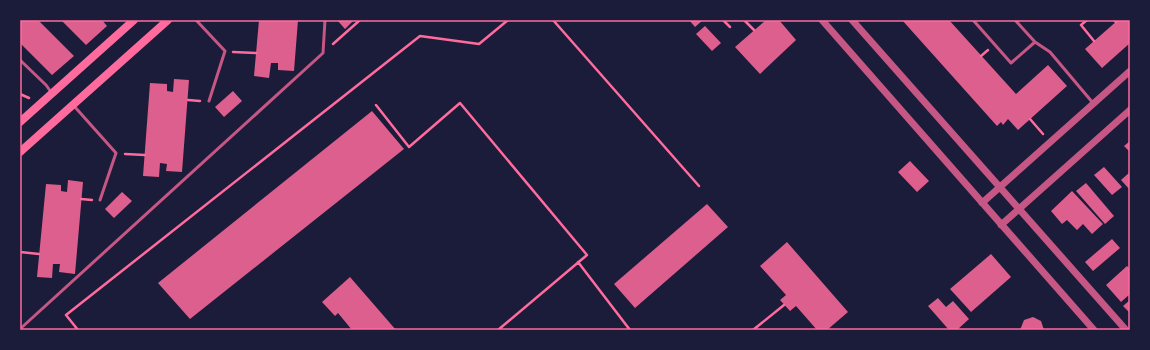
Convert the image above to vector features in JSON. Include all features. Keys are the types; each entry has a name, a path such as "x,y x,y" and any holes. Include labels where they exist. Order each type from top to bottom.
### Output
{"main road":[{"path":"21,121 134,20"},
{"path":"20,152 168,20"}],"street":[{"path":"822,20 1094,330"},
{"path":"852,20 1020,208 1126,330"},
{"path":"982,203 1130,71"},
{"path":"1001,224 1130,110"}],"lane":[{"path":"196,20 225,51 209,101"},
{"path":"20,329 323,53 325,20"},
{"path":"973,20 1011,63 1035,42"},
{"path":"1015,20 1035,42 1050,52 1094,103"},
{"path":"20,60 46,85 51,93"},
{"path":"73,104 116,153 100,200"}],"path":[{"path":"323,53 360,20"},
{"path":"78,330 66,315 420,36 479,44 508,20"},
{"path":"553,20 699,186"},
{"path":"723,20 730,27"},
{"path":"744,20 754,30"},
{"path":"1087,20 1081,25 1094,41"},
{"path":"225,51 256,53"},
{"path":"20,94 28,98"},
{"path":"376,105 409,147 460,103 587,255 498,330"},
{"path":"1030,119 1046,137"},
{"path":"116,153 145,155"},
{"path":"20,252 39,254"},
{"path":"578,262 630,330"},
{"path":"753,330 784,305"}],"building":[{"path":"20,20 38,20 74,56 52,75 20,43"},
{"path":"61,20 102,20 107,26 86,45"},
{"path":"259,20 298,20 294,71 278,70 278,63 271,63 269,78 254,76"},
{"path":"337,20 354,20 345,29"},
{"path":"689,20 703,20 695,27"},
{"path":"766,20 779,20 796,40 760,74 735,47"},
{"path":"902,20 949,20 1016,94 1048,65 1067,86 1018,130 1008,119 1003,125 1001,122 997,126"},
{"path":"1118,20 1130,20 1130,43 1102,68 1085,49"},
{"path":"705,26 721,43 712,51 696,34"},
{"path":"174,79 189,80 182,172 166,171 167,164 160,163 159,177 143,176 150,83 167,84 167,91 173,92"},
{"path":"233,91 242,101 224,117 215,107"},
{"path":"372,111 404,149 190,319 158,283"},
{"path":"1130,141 1130,152 1124,146"},
{"path":"910,161 929,181 917,192 898,172"},
{"path":"1104,167 1122,187 1112,195 1094,175"},
{"path":"1130,172 1130,190 1121,180"},
{"path":"68,180 83,182 75,274 59,272 60,264 53,264 52,278 37,277 46,184 61,185 61,191 67,192"},
{"path":"1086,183 1114,216 1105,224 1076,191"},
{"path":"1072,191 1103,224 1092,234 1083,224 1077,230 1067,220 1062,224 1051,211"},
{"path":"122,192 132,201 114,218 105,209"},
{"path":"707,204 728,227 635,308 614,284"},
{"path":"1112,239 1120,248 1093,271 1085,262"},
{"path":"787,242 848,312 827,330 817,330 796,306 790,311 780,300 786,295 760,266"},
{"path":"991,254 1011,277 971,312 950,289"},
{"path":"1127,266 1130,269 1130,294 1121,302 1106,285"},
{"path":"350,277 396,330 352,330 338,313 335,316 322,302"},
{"path":"938,298 946,307 953,301 969,319 957,330 949,330 928,306"},
{"path":"1130,300 1130,313 1123,306"},
{"path":"1033,317 1041,321 1044,330 1020,330 1024,320"}]}
